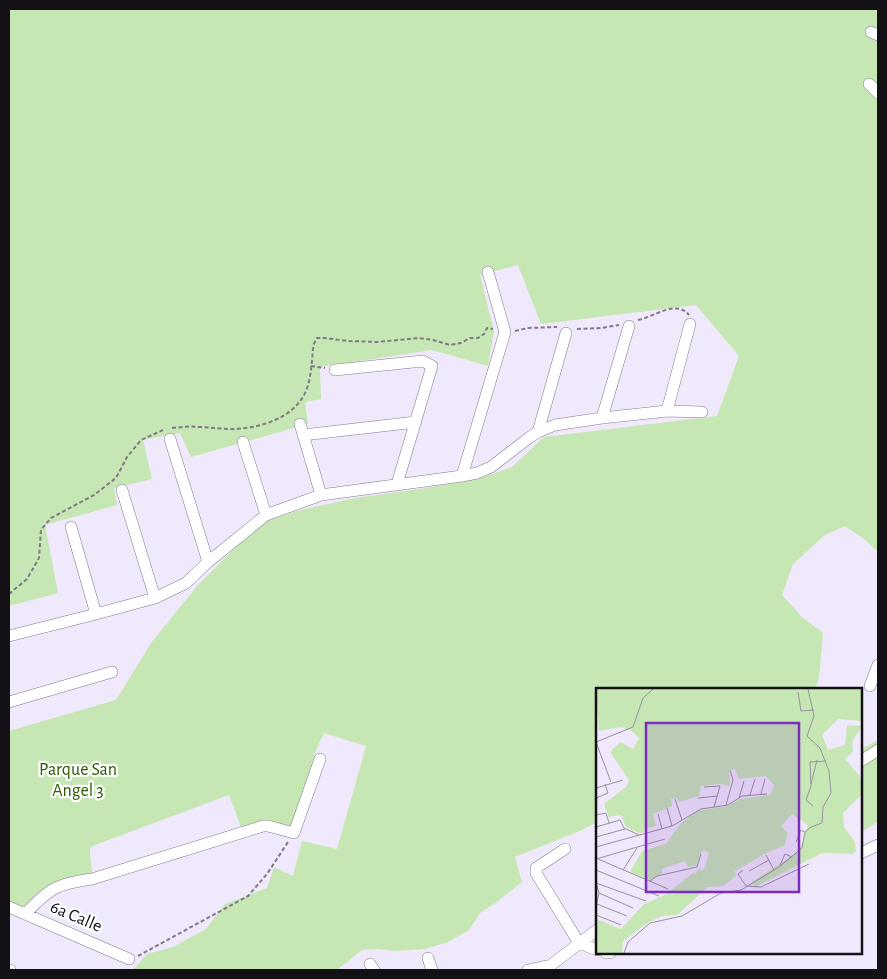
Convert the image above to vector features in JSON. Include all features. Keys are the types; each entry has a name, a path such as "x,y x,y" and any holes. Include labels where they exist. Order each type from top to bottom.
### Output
{"street":[{"path":"868,84 878,93"},
{"path":"462,476 505,332 488,272"},
{"path":"602,418 629,324"},
{"path":"667,411 690,324"},
{"path":"538,432 567,330"},
{"path":"335,370 423,362 432,366 397,484"},
{"path":"9,636 154,598 186,583 208,562 266,515 321,495 477,473 491,467 522,442 538,432 556,425 667,411 702,412"},
{"path":"304,435 416,422"},
{"path":"300,424 321,495"},
{"path":"170,439 208,562"},
{"path":"243,442 266,515"},
{"path":"122,490 154,598"},
{"path":"71,527 96,614"},
{"path":"870,686 878,665"},
{"path":"9,702 112,672"},
{"path":"862,761 878,750"},
{"path":"25,914 41,897 52,889 67,883 92,879 263,826 294,832 320,759"},
{"path":"862,853 878,845"},
{"path":"565,849 536,868 536,873 579,943 596,950"},
{"name":"6a Calle","path":"9,907 129,959"},
{"path":"528,970 551,965 596,931"},
{"path":"428,958 432,970"}],"path":[{"path":"9,594 27,579 39,558 41,530 51,518 94,495 116,478 127,457 141,440 168,428 230,429 256,426 274,420 291,410 301,400 308,384 313,343 316,338 377,342 419,338 450,345 470,338 478,338 484,334 487,328 505,332 528,328 567,330 601,328 629,324 671,308 687,312 690,317 690,324"},
{"path":"311,366 335,370"},
{"path":"129,959 141,955 248,896 267,874 294,832"}],"green space":[{"name":"Parque San Angel 3","path":"9,9 878,9 878,552 864,539 845,526 825,535 793,564 782,595 802,617 823,633 820,670 816,688 596,688 596,823 515,857 522,882 480,913 469,930 448,942 425,949 395,951 362,950 337,970 133,970 147,954 173,947 206,929 225,904 267,888 274,867 293,876 302,841 337,849 366,746 324,733 317,748 291,828 242,830 229,795 95,845 90,848 92,873 59,880 37,893 29,903 21,908 9,902 9,731 116,700 151,643 197,586 241,542 267,521 300,510 356,498 477,479 512,467 544,437 717,416 739,356 696,305 541,324 518,265 480,275 494,331 488,366 432,350 320,367 321,399 305,402 308,424 191,457 180,433 143,440 152,479 114,488 117,505 45,525 58,593 9,606"},
{"path":"878,740 878,822 862,831 862,748"}]}
